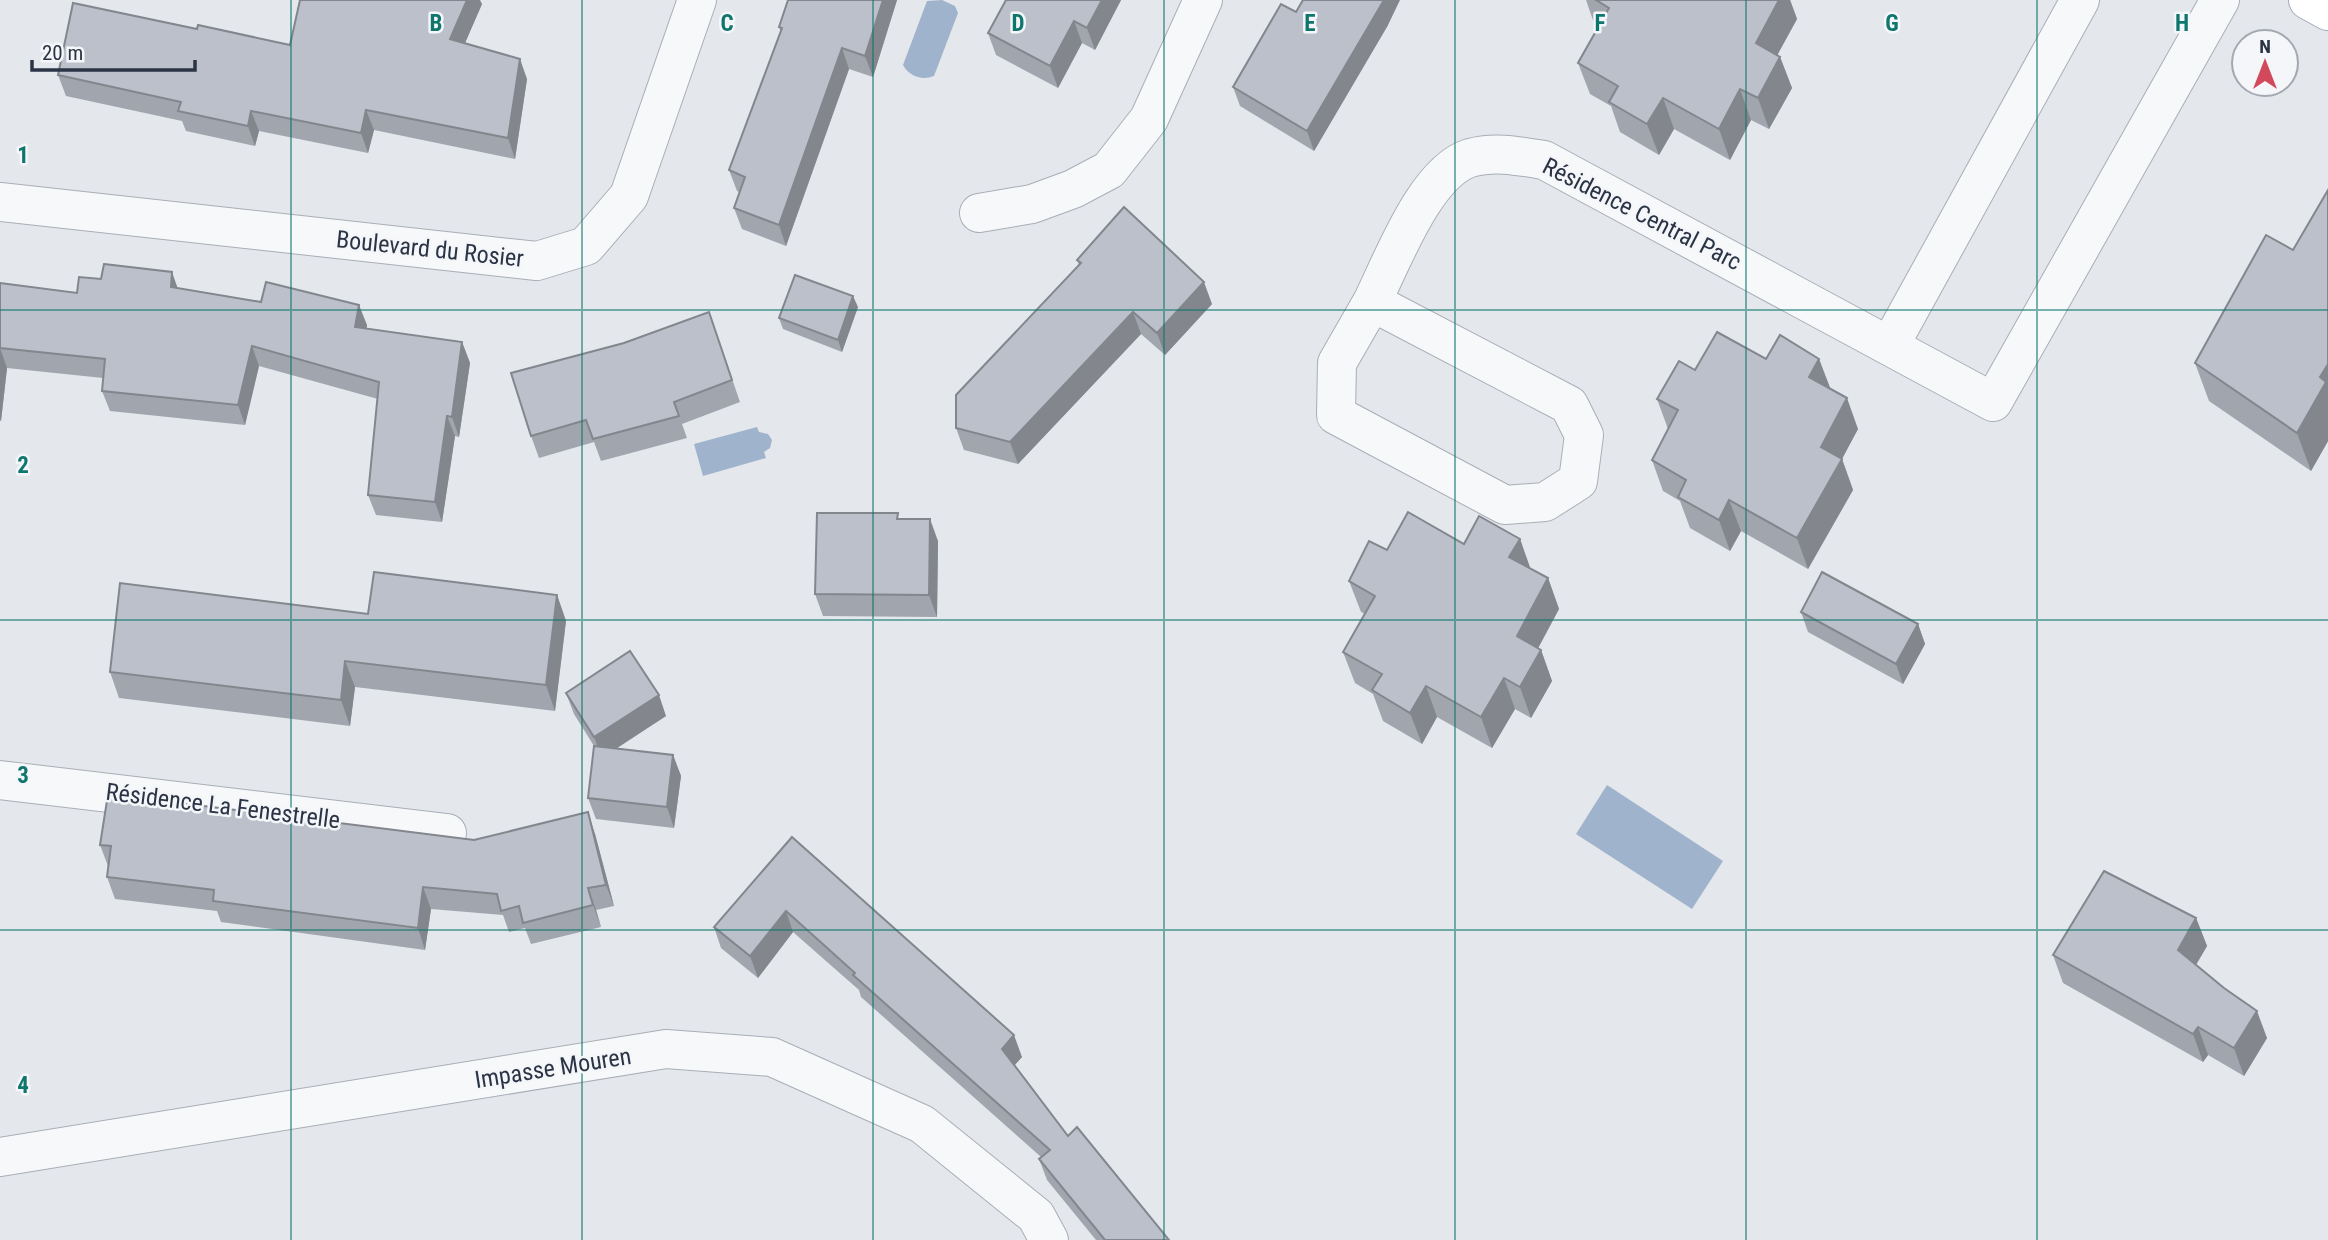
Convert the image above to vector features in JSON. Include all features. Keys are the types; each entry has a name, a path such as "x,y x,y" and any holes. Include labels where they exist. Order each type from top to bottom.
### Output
{"main road":[{"path":"2308,0 2328,12"}],"street":[{"name":"Boulevard du Rosier","path":"0,202 537,261 586,246 629,196 697,0"},
{"path":"979,213 1032,204 1073,189 1109,170 1149,119 1203,0"},
{"path":"1890,345 2080,0"},
{"name":"Résidence Central Parc","path":"1372,302 1569,405 1584,435 1578,481 1545,502 1505,505 1336,415 1337,363 1372,302 1424,198 1443,174 1468,159 1503,153 1544,160 1993,402 2220,0"},
{"name":"Résidence La Fenestrelle","path":"0,780 447,833"},
{"name":"Impasse Mouren","path":"0,1157 666,1049 772,1057 922,1124 1036,1216 1049,1240"}],"water":[{"path":"942,0 955,6 958,13 934,76 916,76 903,65 927,1"},
{"path":"757,427 759,432 768,434 772,440 770,448 764,452 766,458 703,476 694,444"},
{"path":"1607,785 1723,861 1692,909 1576,834"}],"building":[{"path":"300,0 467,0 450,39 520,59 508,138 366,110 361,133 251,111 248,126 178,111 181,102 58,75 73,3 197,29 198,25 290,45"},
{"path":"788,0 883,0 865,56 842,48 779,225 734,208 745,177 729,170 782,28 779,27"},
{"path":"1006,0 1102,0 1087,28 1074,21 1050,66 988,33"},
{"path":"1303,0 1384,0 1307,131 1233,87 1281,4 1296,12"},
{"path":"1596,0 1779,0 1756,43 1780,57 1758,98 1740,89 1719,129 1663,98 1647,124 1609,102 1618,86 1578,63 1609,8"},
{"path":"2328,190 2328,364 2320,377 2326,382 2297,433 2195,363 2266,235 2293,250"},
{"path":"1124,207 1204,282 1157,333 1133,312 1010,442 956,428 956,395 1081,263 1077,260"},
{"path":"104,264 172,272 171,287 261,302 266,282 359,305 355,327 462,342 452,417 447,416 435,502 368,495 379,382 252,346 238,405 102,391 105,359 0,348 0,283 77,293 79,277 101,279"},
{"path":"795,275 853,296 838,340 779,318"},
{"path":"709,312 732,380 674,402 679,416 593,439 586,420 531,436 511,373 624,343"},
{"path":"1717,332 1766,359 1780,335 1819,359 1809,377 1847,398 1821,447 1842,459 1797,538 1729,500 1719,520 1678,497 1686,480 1652,460 1678,410 1657,399 1679,361 1695,370"},
{"path":"1408,512 1464,544 1479,516 1520,539 1509,557 1548,578 1517,636 1541,650 1520,687 1504,678 1481,717 1426,686 1410,713 1372,690 1382,674 1343,652 1375,596 1349,581 1369,541 1387,550"},
{"path":"817,513 898,513 897,519 930,519 929,595 815,594"},
{"path":"374,572 557,595 546,685 345,661 341,700 110,672 120,583 368,614"},
{"path":"1822,572 1918,624 1896,664 1801,612"},
{"path":"630,651 659,695 594,737 566,693"},
{"path":"594,746 673,755 667,807 588,798"},
{"path":"108,794 474,840 588,812 606,885 588,888 593,905 523,923 519,906 501,911 497,894 423,887 418,928 213,901 214,890 107,877 111,846 100,845"},
{"path":"792,837 1014,1035 1002,1049 1068,1136 1077,1127 1169,1240 1105,1240 1039,1159 1050,1150 853,975 855,973 786,911 750,956 714,927"},
{"path":"2104,871 2196,918 2178,950 2257,1011 2234,1048 2198,1027 2193,1034 2053,955"}]}
